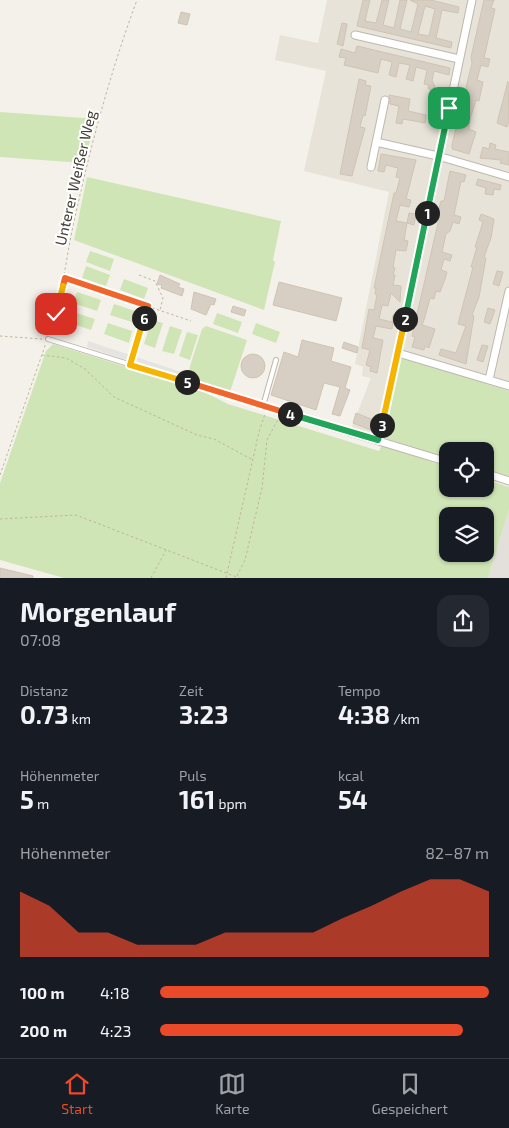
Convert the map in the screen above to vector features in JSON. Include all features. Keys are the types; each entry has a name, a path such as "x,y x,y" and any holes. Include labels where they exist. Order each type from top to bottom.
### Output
{"street":[{"path":"472,0 398,353 509,386"},
{"path":"355,35 459,59"},
{"path":"370,167 385,100"},
{"path":"376,142 438,156 509,177"},
{"path":"489,380 508,304 509,291"},
{"path":"286,413 439,459"},
{"path":"494,476 509,481"}],"lane":[{"path":"48,339 286,413"},
{"path":"263,406 276,360"}],"path":[{"name":"Unterer Weißer Weg","path":"0,475 48,339 65,278 78,205 114,66 137,0"},
{"path":"139,275 155,281 163,298 160,310"},
{"path":"65,278 192,321"},
{"path":"130,365 148,306"},
{"path":"0,336 48,339"},
{"path":"378,440 398,353"},
{"path":"42,355 66,358 85,369 114,397 197,435 214,439 253,460"},
{"path":"0,519 76,515 238,578 245,560 262,488 267,440 276,420 286,413"},
{"path":"226,578 265,414"},
{"path":"151,578 166,549"}],"shaded area":[{"path":"327,0 509,0 509,382 395,348 379,434 373,437 351,429 371,378 362,376 363,367 355,364 389,192 304,171 326,71 275,60 280,35 318,43"},
{"path":"88,341 184,373 182,378 87,347"},
{"path":"509,509 509,578 488,578"}],"green space":[{"path":"0,112 97,119 83,163 0,157"},
{"path":"87,177 281,221 273,260 275,262 264,310 74,240"},
{"path":"90,251 114,259 110,271 86,262"},
{"path":"86,266 110,275 106,286 82,278"},
{"path":"124,279 148,288 144,299 120,290"},
{"path":"77,292 101,300 97,311 73,303"},
{"path":"114,304 138,312 135,323 110,315"},
{"path":"70,311 95,319 91,330 67,322"},
{"path":"217,313 242,322 238,333 213,324"},
{"path":"152,320 163,323 155,348 144,344"},
{"path":"108,323 132,331 129,343 104,334"},
{"path":"256,323 280,332 276,343 252,334"},
{"path":"170,326 182,330 174,354 162,351"},
{"path":"206,326 247,340 230,392 189,378 190,366 202,329"},
{"path":"187,332 198,335 190,360 179,356"},
{"path":"53,344 200,390 228,404 379,451 382,445 439,464 439,497 494,497 494,482 509,487 509,509 494,558 494,507 439,507 439,562 493,562 488,578 64,578 0,560 0,483 46,351"},
{"path":"400,356 509,391 509,477 494,472 494,442 439,442 439,455 387,439 384,433"}],"building":[{"path":"363,0 370,0 365,21 376,23 382,0 389,0 383,25 394,28 400,0 407,0 400,29 411,32 418,4 410,0 431,0 459,7 458,13 442,10 436,38 452,42 451,48 357,26","holes":["425,6 435,9 429,36 418,34"]},
{"path":"484,0 494,0 491,8 495,9 484,58 490,59 488,67 481,65 477,80 483,82 479,101 476,100 470,119 469,129 476,132 469,154 452,149 452,145 472,63 471,57"},
{"path":"181,12 190,14 187,25 178,23"},
{"path":"342,23 347,24 343,46 337,44"},
{"path":"357,46 450,68 449,75 434,71 432,81 435,86 432,91 428,88 429,85 424,84 427,70 416,67 413,81 406,79 410,65 399,63 396,77 389,75 392,62 381,59 378,73 344,65 346,58 339,57 341,49 355,53"},
{"path":"359,79 366,81 365,85 371,86 365,116 363,115 360,127 365,128 352,176 340,174"},
{"path":"508,81 509,121 507,127 497,123"},
{"path":"389,95 410,99 408,111 426,115 425,123 403,119 402,124 396,123 399,106 390,104"},
{"path":"490,143 496,145 495,149 509,152 509,165 500,163 501,160 480,158 483,147 489,149"},
{"path":"381,154 416,160 406,199 411,200 409,207 400,205 396,221 407,223 404,240 408,241 406,251 396,250 393,267 395,268 393,275 395,275 393,285 401,286 400,302 391,293 388,306 382,305 379,319 392,322 393,315 399,317 398,323 393,322 392,329 376,326 373,338 383,340 377,373 370,371 371,367 366,365 370,350 362,348 369,309 374,310 377,295 375,294 376,288 374,288 394,193 396,193 400,178 396,177 398,168 386,165 384,172 378,171"},
{"path":"450,171 466,175 464,182 461,181 454,215 461,217 459,224 453,222 450,231 446,234 442,252 452,255 450,261 444,259 441,270 447,272 445,279 440,292 436,291 434,299 430,298 422,325 435,329 429,348 425,346 424,350 412,347 415,337 412,336 438,223 439,208 441,201 444,201"},
{"path":"478,179 501,185 500,190 494,189 493,195 485,194 486,188 476,185"},
{"path":"409,213 416,214 414,225 407,223"},
{"path":"481,214 494,219 491,238 484,257 486,258 479,297 472,315 474,316 466,364 439,355 441,349 456,353 466,326 458,324 473,267 471,267 477,247 475,247 483,222 479,220"},
{"path":"497,271 503,272 499,286 493,284"},
{"path":"160,275 180,284 178,287 184,289 182,296 161,288 162,285 157,284"},
{"path":"279,282 342,298 336,321 273,305"},
{"path":"194,292 216,299 214,305 211,304 206,315 191,309"},
{"path":"233,306 246,310 244,316 231,312"},
{"path":"488,308 495,310 490,324 484,322"},
{"path":"302,340 334,348 331,361 351,367 345,388 350,390 340,416 332,414 340,387 324,383 316,410 271,395 284,352 298,357"},
{"path":"344,342 358,347 357,353 342,348"},
{"path":"482,345 488,346 483,362 477,360"},
{"path":"253,354 261,358 265,366 261,374 253,378 245,374 241,366 245,358"},
{"path":"356,413 376,421 373,431 353,423"},
{"path":"0,568 33,576 33,578 0,578"}],"route":[{"path":"56,314 65,278 148,306 130,365 378,440 449,108"}]}
